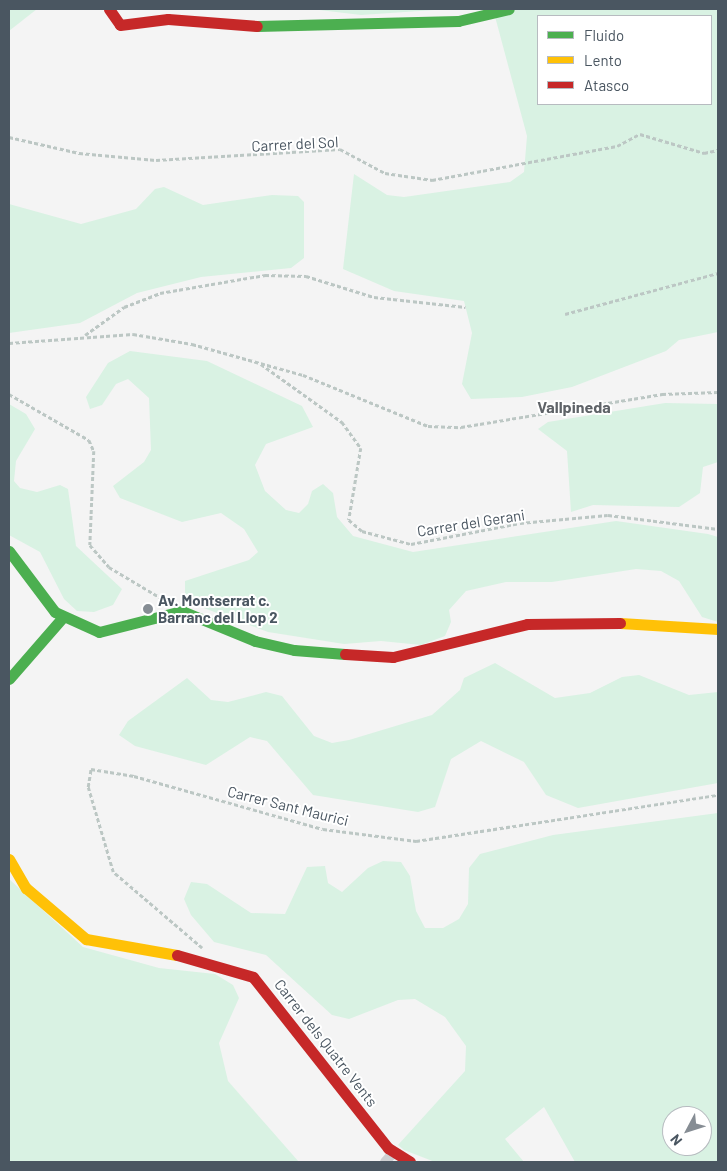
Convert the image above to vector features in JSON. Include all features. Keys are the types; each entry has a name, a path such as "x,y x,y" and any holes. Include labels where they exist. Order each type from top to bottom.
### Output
{"street":[{"path":"109,9 120,25 168,19 238,26 458,20 509,9"},
{"path":"9,551 63,616 99,632 182,611 255,641 294,650 349,656 393,656 527,624 666,623 718,629"},
{"path":"9,679 63,616"},
{"name":"Carrer dels Quatre Vents","path":"9,859 26,888 86,939 206,960 242,970 264,988 393,1153 410,1162"},
{"path":"384,1162 393,1153"}],"path":[{"name":"Carrer del Sol","path":"9,137 79,153 156,160 340,149 385,173 432,180 616,146 640,134 704,153 718,150"},
{"path":"565,314 718,272"},
{"path":"84,336 124,307 160,294 265,275 306,276 374,297 465,307"},
{"path":"9,343 84,336 133,334 259,362 303,375 428,426 461,427 662,394 718,392"},
{"name":"Carrer del Gerani","path":"259,362 342,422 361,448 349,520 362,531 411,544 520,523 608,515 718,529"},
{"path":"9,394 89,440 94,451 90,545 108,567 182,611"},
{"name":"Carrer Sant Maurici","path":"206,960 197,941 113,872 88,787 91,769 134,776 323,829 416,841 718,795"}],"green space":[{"path":"9,9 37,9 9,31"},
{"path":"311,9 449,9 361,15"},
{"path":"493,9 718,9 718,332 679,340 666,351 572,387 522,397 471,399 462,384 472,333 464,301 394,291 343,269 354,174 387,195 404,197 510,182 524,172 527,136"},
{"path":"164,187 203,205 272,195 298,196 304,202 304,258 291,268 201,277 137,293 80,323 9,333 9,204 81,224 136,209 155,189"},
{"path":"130,351 207,361 302,406 313,427 266,444 255,465 265,491 286,510 299,513 308,504 312,491 323,484 333,493 337,517 353,536 413,552 616,521 708,534 718,537 718,622 702,617 679,581 661,571 636,569 552,582 506,582 466,591 449,610 451,622 445,636 421,645 381,641 344,644 268,632 193,604 185,594 185,581 249,560 258,552 244,529 221,513 182,522 120,498 113,486 144,462 151,450 149,398 128,379 116,384 102,405 90,409 86,397 108,363"},
{"path":"665,403 718,404 718,462 703,467 700,493 679,507 593,505 571,512 567,451 538,429 548,422"},
{"path":"9,404 26,414 35,429 16,461 14,481 20,488 37,492 60,485 68,489 76,546 122,589 113,605 94,612 77,611 64,599 40,552 9,535"},
{"path":"495,663 555,698 590,693 622,677 639,675 689,695 718,692 718,783 578,808 546,795 524,762 481,741 451,759 435,807 418,812 313,795 267,741 250,737 206,765 135,746 119,735 128,721 187,678 211,700 228,702 266,692 282,696 314,736 332,743 349,740 432,715 460,690 464,678"},
{"path":"718,813 718,1162 575,1162 544,1107 505,1139 524,1162 435,1162 404,1150 398,1145 465,1071 466,1046 445,1017 415,999 398,1000 349,1019 332,1015 266,955 214,942 191,915 184,899 191,882 207,884 251,913 285,914 307,867 325,866 328,883 342,892 368,868 383,861 401,862 410,876 416,911 425,928 443,928 459,919 468,904 469,868 480,854 553,835"},
{"path":"9,879 83,947 159,968 215,974 233,985 239,998 219,1043 228,1081 299,1162 9,1162"}],"traffic: fast":[{"path":"257,26 458,21 509,9"},
{"path":"9,551 55,612 99,632 182,611 255,641 294,650 345,654"},
{"path":"9,679 63,617"}],"traffic: slow":[{"path":"620,623 718,629"},
{"path":"9,859 26,888 86,939 177,955"}],"traffic: jam":[{"path":"109,9 120,25 168,19 257,26"},
{"path":"345,654 393,657 527,624 620,623"},
{"path":"177,955 253,977 388,1148 410,1162"}],"place":[{"name":"Av. Montserrat c. Barranc del Llop 2","path":"148,609"}],"district":[{"name":"Vallpineda","path":"574,407"}]}
